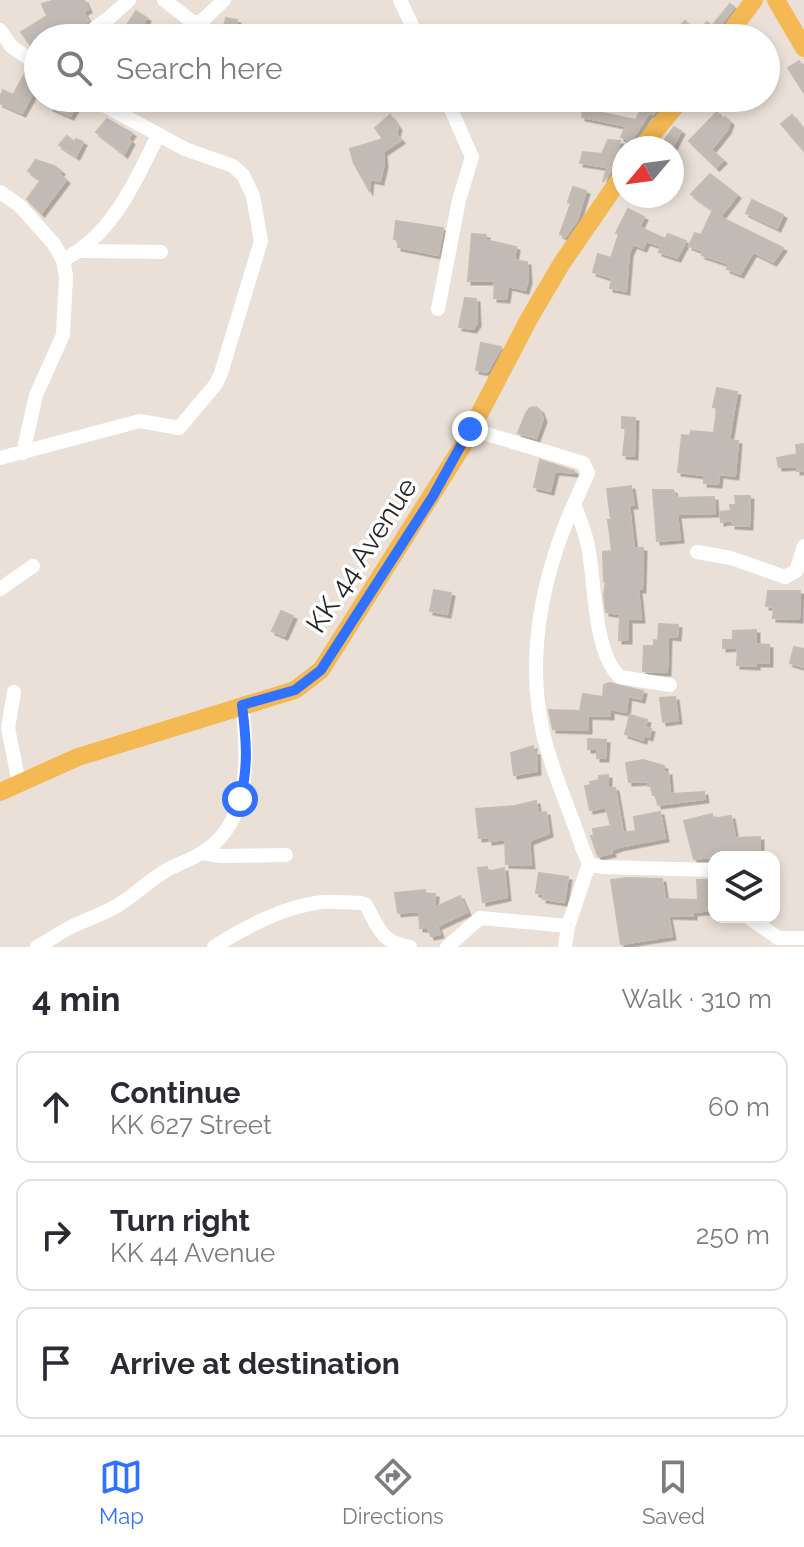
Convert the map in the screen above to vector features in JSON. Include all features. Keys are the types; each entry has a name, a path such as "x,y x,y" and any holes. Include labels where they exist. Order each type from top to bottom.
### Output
{"main road":[{"path":"736,24 754,0"},
{"path":"776,0 804,48"},
{"path":"651,136 671,112"},
{"name":"KK 44 Avenue","path":"0,792 78,757 295,690 321,670 433,496 562,263 612,190"}],"street":[{"path":"99,24 129,0"},
{"path":"164,0 194,23 202,21 224,0"},
{"path":"400,0 411,24"},
{"path":"1,33 11,46 24,55"},
{"path":"0,458 140,421 179,428 216,384 221,373 261,241 253,196 243,175 233,166 185,149 116,112"},
{"path":"438,309 459,200 472,157 452,112"},
{"path":"63,260 82,251 130,193 158,135"},
{"path":"0,192 20,206 54,244 63,260 66,276 63,335 36,395 23,453"},
{"path":"82,251 161,252"},
{"path":"470,429 583,463 588,473 549,569 538,635 536,670 543,735 589,864 568,926 565,947"},
{"path":"574,504 586,535 599,626 612,670 620,677 670,685"},
{"path":"697,552 731,558 785,577 796,571 804,546"},
{"path":"0,589 33,566"},
{"path":"14,692 8,728 19,783"},
{"path":"37,947 71,926 121,903 180,862 202,853 217,840 230,821 246,778 247,750 242,705"},
{"path":"202,853 221,856 286,855"},
{"path":"589,864 708,870"},
{"path":"214,947 298,907 324,902 366,905 383,936 395,944 410,947"},
{"path":"447,947 480,918 568,926"},
{"path":"757,923 778,938 804,938"}],"building":[{"path":"56,0 84,0 88,9 83,12 88,21 84,24 34,24 47,16 42,4"},
{"path":"730,4 734,7 721,24 714,24"},
{"path":"136,11 147,18 143,24 128,24"},
{"path":"226,18 237,20 236,24 225,24"},
{"path":"799,61 804,68 804,93 788,68"},
{"path":"24,75 22,113 0,103 3,90 13,95"},
{"path":"583,112 636,120 640,112 654,112 649,113 634,136 621,136 626,126 582,117"},
{"path":"717,112 723,120 725,117 730,122 711,150 723,160 716,167 689,141"},
{"path":"390,115 398,127 396,134 401,140 383,152 380,181 370,179 369,190 350,149 383,139 375,128"},
{"path":"792,115 804,130 804,151 781,124"},
{"path":"107,119 132,133 124,154 96,132"},
{"path":"674,127 681,131 678,136 668,136"},
{"path":"67,136 74,142 76,139 83,142 76,156 59,145"},
{"path":"608,140 612,140 612,169 603,182 607,167 580,163 583,152 602,154"},
{"path":"36,160 54,166 66,180 41,213 27,199 41,180 28,171"},
{"path":"710,174 737,195 720,217 783,248 773,262 753,252 740,274 727,269 729,264 702,255 703,251 689,246 695,233 701,235 713,210 691,194"},
{"path":"573,187 586,191 577,220 565,237 560,234"},
{"path":"752,200 783,215 777,228 746,213"},
{"path":"628,209 644,217 639,227 665,239 668,234 686,241 677,258 659,252 661,246 646,241 643,248 633,244 629,253 626,291 610,288 612,278 593,272 598,254 611,258 619,234 616,233"},
{"path":"396,221 443,228 438,255 398,247 399,240 394,239"},
{"path":"472,234 486,235 486,240 516,247 514,260 527,262 525,290 508,286 506,299 494,298 495,281 468,281"},
{"path":"465,298 476,299 477,323 473,329 459,327"},
{"path":"481,343 501,347 487,372 476,370"},
{"path":"717,388 737,392 729,440 738,441 735,476 719,474 718,484 704,483 704,475 678,472 682,435 690,436 691,431 714,433 717,408 713,407"},
{"path":"536,407 543,419 536,438 518,433 526,413"},
{"path":"622,417 635,418 634,456 623,455 626,428 622,428"},
{"path":"804,444 804,470 797,471 797,466 779,467 777,458 797,454 796,445"},
{"path":"540,460 574,473 555,471 550,491 534,487"},
{"path":"631,486 634,505 629,505 634,548 643,548 642,589 638,589 641,619 628,619 628,640 619,640 620,614 606,612 604,595 603,552 612,551 607,489"},
{"path":"653,490 673,490 676,498 714,497 715,513 677,514 680,539 657,541"},
{"path":"735,496 750,496 749,526 732,525 732,520 721,522 720,512 731,511 730,505 736,505"},
{"path":"434,590 451,593 447,614 430,611"},
{"path":"768,591 800,591 799,619 773,618 774,607 766,606"},
{"path":"281,611 293,616 284,636 272,631"},
{"path":"659,624 678,625 677,637 668,636 667,672 643,671 644,646 654,646 654,640 658,641"},
{"path":"756,630 756,644 769,645 769,663 737,665 738,647 723,648 723,640 733,640 733,631"},
{"path":"794,647 804,649 804,667 790,663"},
{"path":"609,683 643,691 641,699 628,696 626,712 610,709 610,716 588,715 588,730 553,729 549,710 580,711 583,694 603,697 604,685"},
{"path":"675,697 678,720 663,722 660,698"},
{"path":"630,715 647,720 645,727 651,729 649,737 644,735 643,740 625,734"},
{"path":"588,739 606,740 605,758 597,758 597,749 588,749"},
{"path":"533,746 537,771 514,775 511,753"},
{"path":"643,760 664,766 663,773 668,772 670,794 704,792 705,799 658,805 648,781 629,782 626,763"},
{"path":"608,775 608,787 615,788 623,833 636,831 634,817 660,812 665,838 619,847 611,850 612,853 598,856 591,836 594,836 593,829 611,826 606,807 590,810 585,786 599,780 599,776"},
{"path":"536,801 538,813 546,812 549,833 529,841 531,865 506,864 505,839 489,841 489,837 479,838 476,809"},
{"path":"712,814 712,819 731,816 735,838 760,837 760,851 708,851 708,857 694,859 684,821"},
{"path":"487,867 488,872 504,868 507,897 483,902 478,868"},
{"path":"539,873 568,877 564,902 543,899 544,894 536,893"},
{"path":"662,879 665,899 698,900 697,880 708,880 708,911 693,912 693,916 668,915 672,936 621,944 611,880"},
{"path":"425,890 425,894 435,894 434,908 460,896 467,912 437,926 440,934 431,936 428,928 420,928 419,911 398,913 395,893"}],"route":[{"path":"240,799 246,778 247,750 242,705 295,690 321,670 433,496 470,429"}]}
